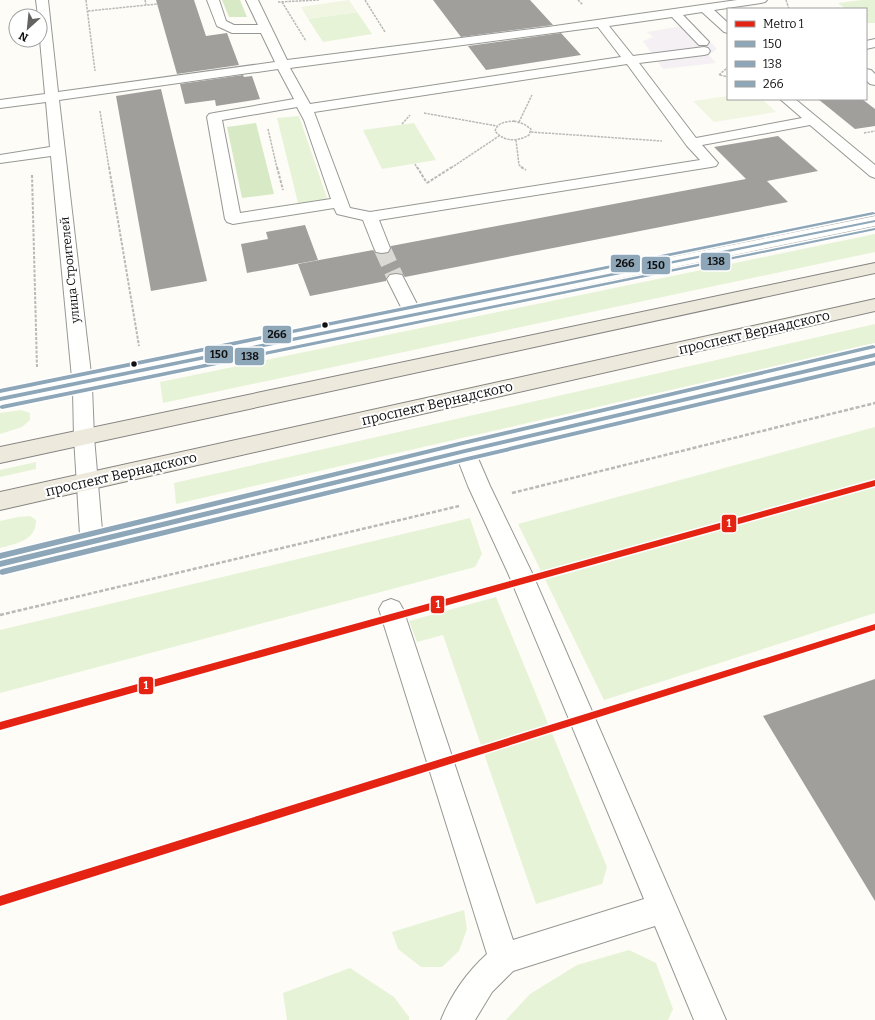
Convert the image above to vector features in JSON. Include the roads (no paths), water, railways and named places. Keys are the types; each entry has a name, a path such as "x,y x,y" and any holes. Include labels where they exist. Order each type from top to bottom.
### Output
{"main road":[{"path":"0,455 875,268"},
{"name":"проспект Вернадского","path":"0,501 875,305"}],"street":[{"name":"улица Строителей","path":"42,0 82,382 84,437 92,541"},
{"path":"213,0 221,23 232,29 266,29"},
{"path":"252,0 282,65 305,105 343,211 370,217 712,163 692,143 628,52 601,23"},
{"path":"0,104 282,65 398,51 762,0"},
{"path":"704,8 727,28"},
{"path":"340,202 234,219 214,117 263,109 305,105 628,52 703,47 675,13"},
{"path":"867,74 875,81"},
{"path":"789,100 875,173"},
{"path":"692,143 813,120"},
{"path":"3,159 58,150"},
{"path":"370,217 382,248"},
{"path":"0,399 875,221"},
{"path":"396,279 413,314"},
{"path":"0,564 465,451 875,355"},
{"path":"465,451 520,573 710,1020"},
{"path":"391,609 504,959"},
{"path":"457,1020 481,981 504,959 663,908"}],"tunnel":[{"path":"382,248 396,279"}],"metro line":[{"name":"1","path":"0,726 875,483"},
{"name":"1","path":"0,901 875,627"}]}
